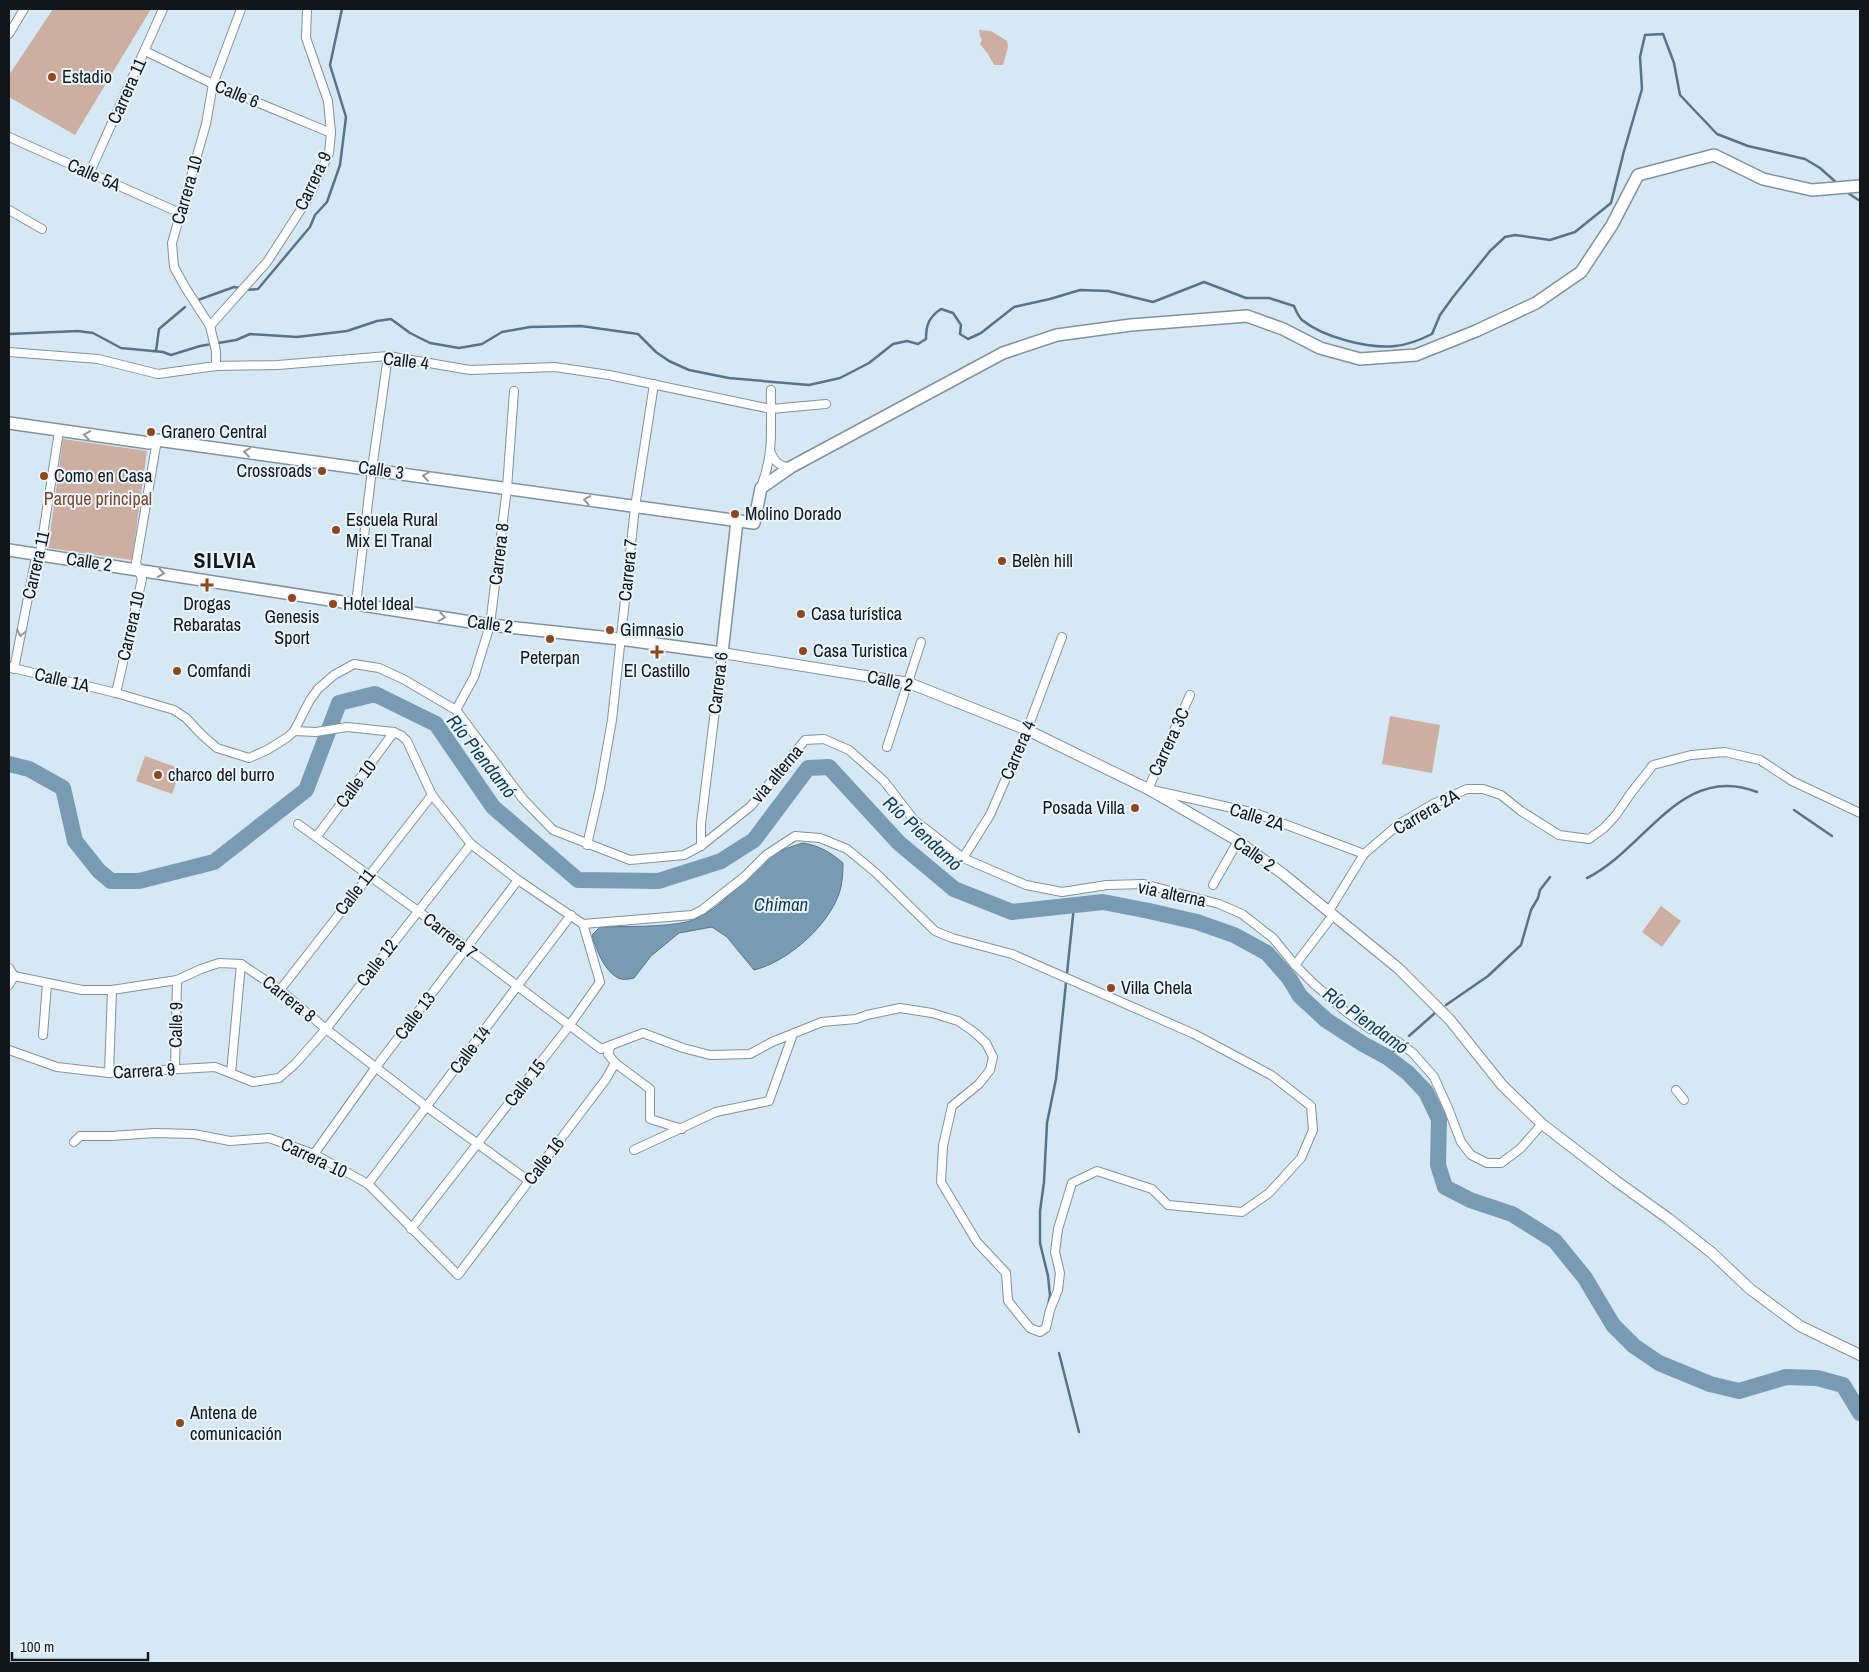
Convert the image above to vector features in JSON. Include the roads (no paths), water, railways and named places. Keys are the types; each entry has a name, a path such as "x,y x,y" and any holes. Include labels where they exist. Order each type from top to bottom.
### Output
{"main road":[{"path":"761,488 791,467 1003,353 1057,335 1131,325 1246,316 1283,329 1320,348 1360,358 1416,355 1476,332 1536,303 1581,272 1612,224 1638,175 1714,155 1763,179 1812,190 1858,186"},
{"name":"Calle 3","path":"9,422 59,431 149,443 157,440 754,523 761,488"},
{"name":"Carrera 6","path":"722,653 736,521"},
{"name":"Calle 2","path":"9,550 490,625 620,639 722,653"}],"street":[{"path":"9,34 24,9"},
{"name":"Carrera 11","path":"90,172 163,9"},
{"name":"Carrera 10","path":"216,366 216,351 210,326 174,267 172,243 206,124 213,84 241,9"},
{"name":"Carrera 9","path":"210,326 267,262 309,197 329,153 331,133 328,101 306,38 306,9"},
{"name":"Calle 6","path":"145,51 213,84 331,133"},
{"name":"Calle 5A","path":"9,137 180,213"},
{"path":"9,210 42,229"},
{"name":"Calle 4","path":"9,352 98,358 158,374 216,366 278,365 388,356 470,370 555,367 609,375 771,409 826,404"},
{"path":"356,604 388,356"},
{"name":"Carrera 7","path":"587,845 600,788 612,720 635,507 654,384"},
{"path":"761,488 771,453 771,390"},
{"name":"Carrera 8","path":"456,710 474,677 490,625 507,488 514,391"},
{"name":"Carrera 11","path":"12,668 35,562 40,554 59,431"},
{"name":"Carrera 10","path":"116,693 142,580 136,563 157,440"},
{"path":"771,453 778,464 784,467 791,467"},
{"name":"Carrera 4","path":"964,858 990,815 1027,730 1062,637"},
{"path":"888,747 921,642"},
{"name":"Calle 2","path":"722,653 909,683 1027,730 1148,789 1238,841 1283,874 1398,968 1450,1020 1502,1085 1542,1124 1669,1219 1712,1253 1750,1288 1800,1326 1860,1355"},
{"name":"Carrera 6","path":"702,846 701,824 722,653"},
{"name":"via alterna","path":"294,731 310,700 318,689 334,675 354,664 379,668 404,679 456,710 523,799 553,830 587,845 630,860 684,855 702,846 751,806 805,740 824,739 849,750 884,781 914,820 964,858 1026,885 1062,892 1108,885 1144,884 1219,904 1242,914 1273,938 1295,965 1345,1011 1370,1029 1397,1041 1413,1053 1434,1076 1461,1142 1471,1155 1487,1163 1501,1163 1520,1150 1542,1124"},
{"name":"Calle 1A","path":"12,668 116,693 174,710 186,718 217,748 249,758 267,750 294,731"},
{"name":"Carrera 3C","path":"1148,789 1190,696"},
{"path":"294,731 316,732 347,727 394,732 407,741 432,795 471,844 518,880 583,924 692,916 744,877 766,854 795,836 820,838 847,849 876,873 935,931 952,938 1012,954 1194,1034 1272,1075 1311,1106 1313,1130 1302,1158 1291,1171 1269,1193 1242,1212 1168,1205 1152,1189 1097,1171 1072,1183 1058,1229 1056,1252 1060,1273 1058,1290 1050,1310 1046,1328 1040,1332 1030,1328 1008,1301 1006,1273 977,1242 941,1182 943,1146 952,1106 979,1084 990,1070 992,1057 986,1043 958,1021 932,1013 900,1008 856,1019 822,1022 750,1054 710,1055 683,1048 643,1033 611,1045 608,1054 615,1063 650,1089 650,1119 682,1129"},
{"name":"Calle 10","path":"317,836 394,732"},
{"name":"Carrera 2A","path":"1295,965 1331,913 1364,854 1399,824 1432,804 1467,789 1483,789 1501,795 1521,812 1559,835 1588,839 1610,822 1653,765 1692,755 1726,752 1760,760 1792,781 1860,814"},
{"name":"Calle 2A","path":"1148,789 1255,814 1364,854"},
{"name":"Calle 11","path":"280,990 432,795"},
{"name":"Carrera 7","path":"298,824 418,911 569,1026 602,1049 611,1045"},
{"path":"1213,885 1238,841"},
{"name":"Calle 12","path":"279,1078 295,1064 326,1029 471,844"},
{"name":"Calle 13","path":"314,1154 376,1067 518,880"},
{"name":"Calle 14","path":"368,1184 571,915"},
{"name":"Calle 15","path":"411,1229 569,1026 600,982 583,924"},
{"path":"9,968 14,976 47,984 82,990 112,990 177,980 219,963 241,964 231,1073"},
{"name":"Carrera 8","path":"241,964 280,990 326,1029 427,1107 529,1181"},
{"path":"9,985 14,976"},
{"name":"Calle 9","path":"175,1069 177,980"},
{"path":"43,1035 47,984"},
{"path":"109,1073 112,990"},
{"path":"634,1150 716,1112 769,1101 793,1034"},
{"name":"Carrera 9","path":"9,1050 57,1067 109,1073 215,1067 253,1082 279,1078"},
{"name":"Calle 16","path":"458,1275 606,1079 615,1063"},
{"path":"1676,1090 1684,1100"},
{"name":"Carrera 10","path":"74,1142 80,1136 155,1133 194,1134 230,1141 269,1138 314,1154 368,1184 458,1275"}],"water":[{"name":"Chiman","path":"803,843 824,850 843,863 841,887 836,901 822,923 802,944 790,953 766,966 754,970 727,937 712,927 679,933 651,956 634,978 623,979 615,976 606,967 592,935 600,927 676,924 695,919 726,898 771,856"}],"waterway":[{"path":"245,290 258,289 310,227 315,215 327,202 340,165 346,117 330,65 342,9"},
{"path":"9,334 78,331 93,333 121,348 163,352 171,355 200,346 236,340 250,334 297,337 347,331 377,321 391,319 410,333 430,343 459,348 482,344 502,332 530,327 581,326 638,334 656,352 669,361 689,370 729,378 809,385 840,378 869,363 893,344 907,341 918,344 926,339 929,322 941,309 953,313 961,325 960,334 968,339 981,333 1014,307 1080,290 1108,291 1153,302 1204,282 1246,298 1269,298 1294,306 1302,320 1322,332 1346,341 1372,346 1400,345 1414,342 1432,334 1440,315 1453,297 1490,251 1505,237 1515,235 1550,240 1575,232 1611,203 1642,89 1640,57 1645,35 1663,34 1674,63 1680,95 1717,134 1748,146 1805,159 1820,168 1838,184"},
{"path":"1845,191 1860,201"},
{"path":"198,300 234,287 240,288"},
{"path":"156,351 159,329 185,307"},
{"name":"Río Piendamó","path":"9,764 29,769 63,788 75,841 99,871 111,881 139,881 214,862 306,790 339,703 375,694 436,724 493,807 578,880 658,881 721,861 754,840 808,768 829,767 899,843 954,889 1012,912 1103,902 1149,911 1197,922 1234,935 1267,953 1289,978 1300,996 1326,1020 1387,1057 1408,1073 1426,1092 1439,1119 1438,1165 1445,1187 1470,1200 1512,1214 1555,1241 1585,1278 1613,1325 1634,1346 1659,1363 1710,1384 1739,1391 1786,1377 1817,1378 1843,1385 1860,1413"},
{"path":"1587,878 1608,865 1665,813 1685,799 1707,789 1730,786 1757,792"},
{"path":"1794,810 1832,836"},
{"path":"1446,1005 1488,976 1521,945 1531,910 1540,890 1550,877"},
{"path":"1048,1305 1050,1296 1048,1276 1040,1243 1040,1211 1044,1182 1047,1123 1056,1079 1074,906"},
{"path":"1409,1036 1435,1013"},
{"path":"1387,1057 1398,1047"},
{"path":"1059,1353 1079,1432"}],"place":[{"name":"Estadio","path":"52,77"},
{"name":"Granero Central","path":"151,432"},
{"name":"Crossroads","path":"322,471"},
{"name":"Como en Casa","path":"44,476"},
{"name":"Molino Dorado","path":"735,514"},
{"name":"Escuela Rural Mix El Tranal","path":"336,530"},
{"name":"Belèn hill","path":"1002,561"},
{"name":"Drogas Rebaratas","path":"207,585"},
{"name":"Genesis Sport","path":"292,598"},
{"name":"Hotel Ideal","path":"333,604"},
{"name":"Casa turística","path":"801,614"},
{"name":"Gimnasio","path":"610,630"},
{"name":"Peterpan","path":"550,639"},
{"name":"Casa Turistica","path":"803,651"},
{"name":"El Castillo","path":"657,652"},
{"name":"Comfandi","path":"177,671"},
{"name":"charco del burro","path":"158,775"},
{"name":"Posada Villa","path":"1135,808"},
{"name":"Villa Chela","path":"1111,988"},
{"name":"Antena de comunicación","path":"180,1423"}],"district":[{"name":"SILVIA","path":"225,560"}],"park label":[{"name":"Parque principal","path":"98,499"}]}
